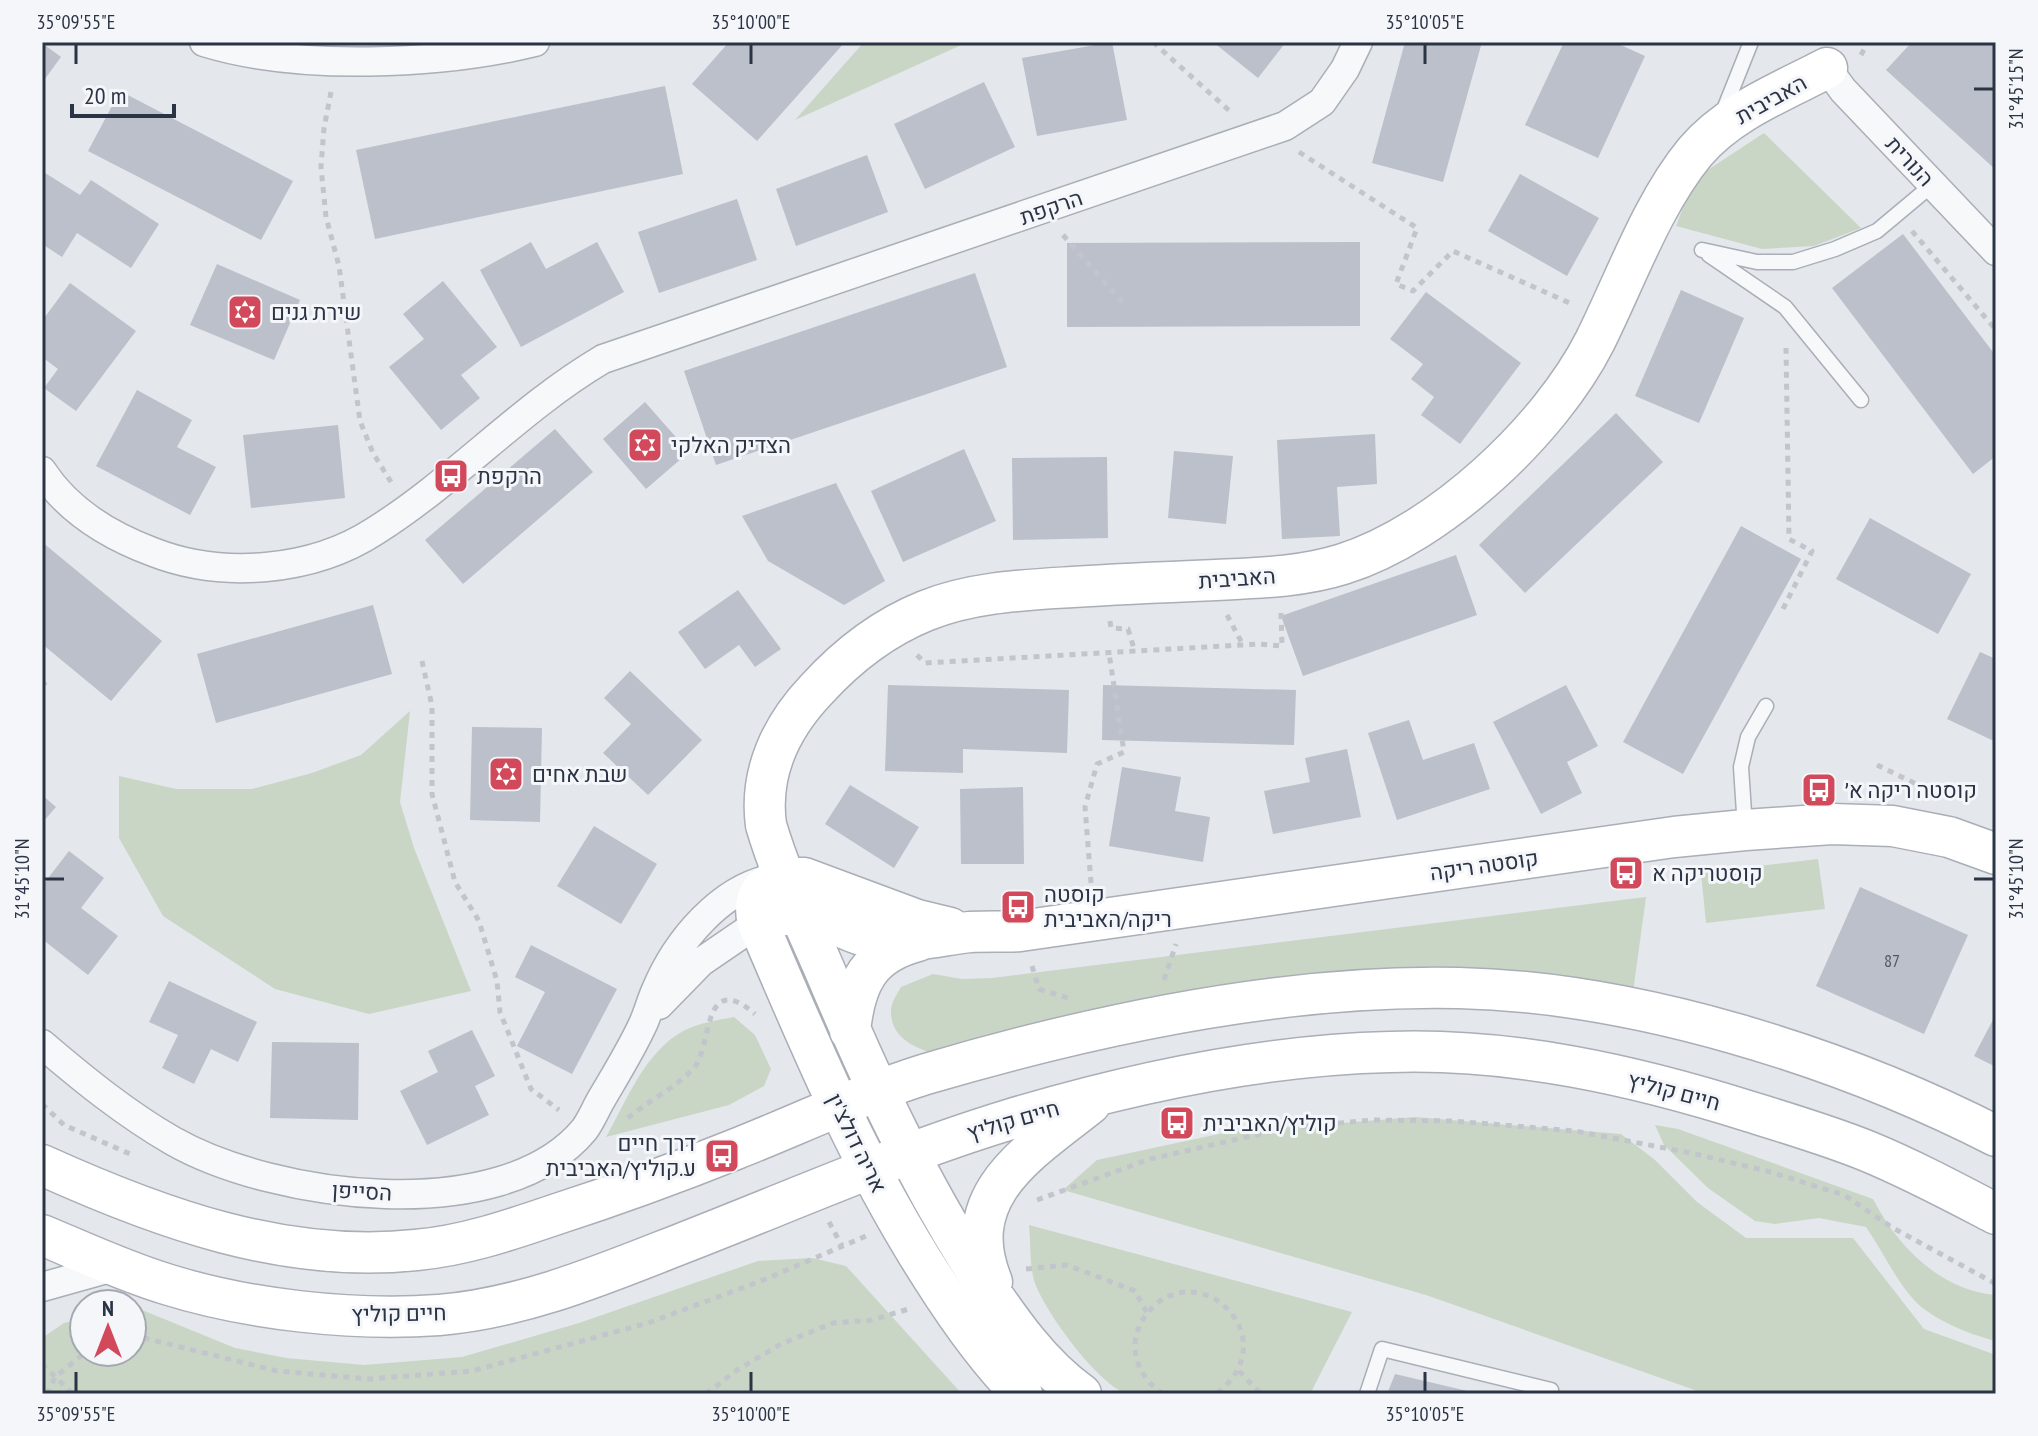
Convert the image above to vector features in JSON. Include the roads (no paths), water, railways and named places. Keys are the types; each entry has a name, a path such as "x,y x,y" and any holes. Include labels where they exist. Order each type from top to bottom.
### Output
{"main road":[{"name":"האביבית","path":"793,895 771,840 764,811 764,789 781,736 804,703 838,666 879,636 926,611 962,600 1019,590 1275,577 1343,564 1397,541 1447,507 1510,455 1567,389 1596,340 1671,186 1694,153 1716,131 1823,51"},
{"name":"קוסטה ריקה","path":"969,932 917,920 816,881 793,895 819,917 876,939 927,939 969,932 1020,931 1092,922 1658,839 1745,830 1832,824 1893,826 1949,837 1996,854"},
{"name":"הסייפן","path":"758,923 780,915 793,895"},
{"name":"אריה דולצ'ין","path":"793,895 850,1031 935,1205 1007,1317 1060,1379 1081,1394"},
{"name":"אריה דולצ'ין","path":"758,923 839,1108 897,1223 945,1298 1003,1375 1022,1394"},
{"path":"850,1031 855,997 869,969 881,957 901,946 927,939"},
{"path":"42,1165 146,1209 239,1238 302,1249 366,1253 418,1250 473,1240 643,1186 921,1076 1015,1051 1229,1005 1314,994 1456,988 1520,992 1674,1017 1897,1089 1996,1136"},
{"name":"חיים קוליץ","path":"42,1235 167,1284 234,1300 310,1312 379,1316 442,1315 517,1302 585,1282 909,1154 1010,1120 1103,1095 1236,1066 1323,1055 1394,1051 1518,1058 1653,1083 1867,1151 1996,1214"},
{"path":"1007,1317 988,1272 982,1242 985,1211 1006,1176 1025,1156 1103,1095"}],"street":[{"path":"204,42 274,58 336,51 430,58 493,52 535,42"},
{"name":"הרקפת","path":"42,471 50,484 79,512 123,541 170,559 213,569 257,569 335,550 373,533 545,396 603,359 1285,126 1322,102 1345,69 1358,42"},
{"name":"הנורית","path":"1823,51 1843,90 1996,251"},
{"name":"הסייפן","path":"42,1044 86,1083 174,1142 222,1163 268,1178 333,1191 454,1192 510,1178 553,1158 584,1129 643,1023 669,964 699,924 724,902 750,884 793,895"},
{"name":"הסייפן","path":"643,1023 701,962 758,923"},
{"path":"42,1287 117,1266"}],"lane":[{"name":"האביבית","path":"1716,131 1751,42"},
{"path":"1861,400 1785,307 1702,250 1757,262 1793,262 1877,231 1932,185"},
{"path":"1745,830 1741,767 1748,737 1766,706"},
{"path":"1367,1394 1382,1349 1551,1390"}],"place":[{"name":"שירת גנים","path":"245,312"},
{"name":"הצדיק האלקי","path":"645,445"},
{"name":"הרקפת","path":"451,476"},
{"name":"שבת אחים","path":"506,774"},
{"name":"קוסטה ריקה א׳","path":"1819,790"},
{"name":"קוסטריקה א","path":"1626,873"},
{"name":"קוסטה ריקה/האביבית","path":"1018,907"},
{"name":"קוליץ/האביבית","path":"1177,1123"},
{"name":"דרך חיים ע.קוליץ/האביבית","path":"722,1156"}]}
